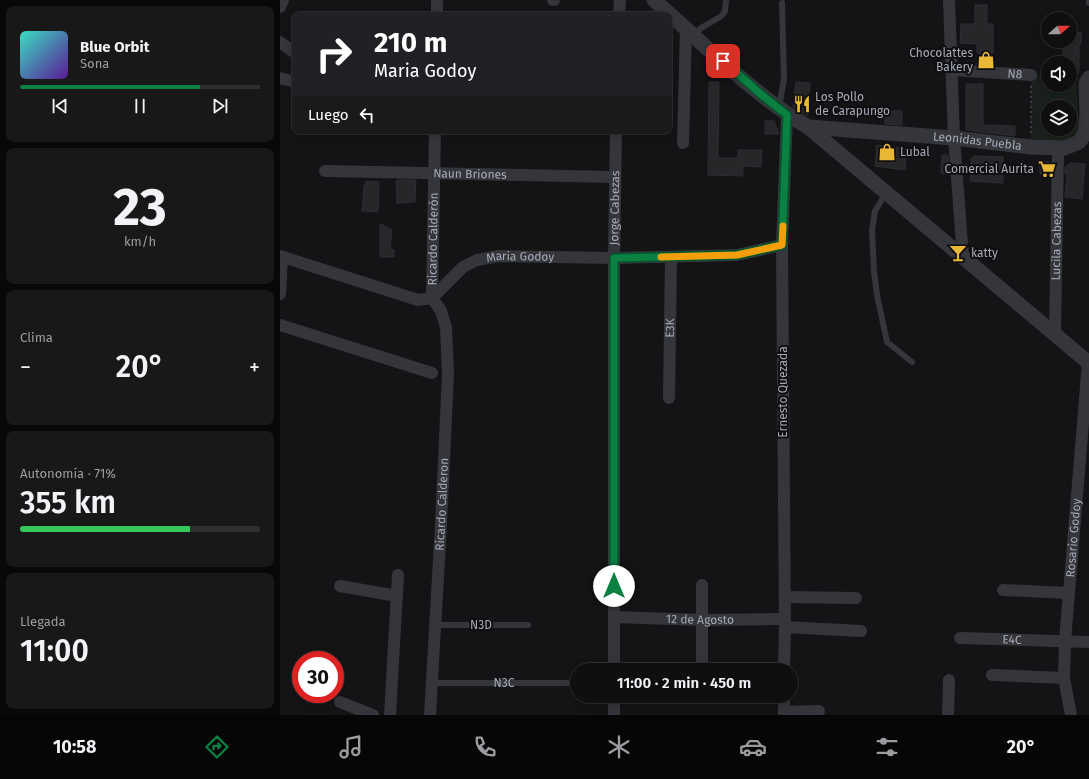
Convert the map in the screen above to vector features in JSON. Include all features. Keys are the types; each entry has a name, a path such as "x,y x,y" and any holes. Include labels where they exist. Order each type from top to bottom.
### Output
{"street":[{"path":"280,7 283,0"},
{"path":"437,0 437,12"},
{"path":"619,12 620,0"},
{"path":"949,0 954,138 963,257"},
{"path":"661,3 670,12"},
{"path":"672,14 690,32 783,112 808,127 1088,362"},
{"path":"683,143 690,32"},
{"path":"280,42 292,51"},
{"name":"N8","path":"952,70 1031,75"},
{"path":"280,78 292,81"},
{"name":"Leonidas Puebla","path":"808,127 954,138 1031,147 1064,148 1080,141 1084,133 1087,115 1086,83 1089,78"},
{"name":"Ernesto Quezada","path":"783,112 782,245 784,663"},
{"path":"838,153 835,147 835,140 838,134 844,130"},
{"name":"Ricardo Calderón","path":"432,298 435,134"},
{"name":"Jorge Cabezas","path":"614,663 614,177 616,134"},
{"name":"Lucila Cabezas","path":"1055,334 1058,149"},
{"name":"Naun Briones","path":"325,171 614,177"},
{"name":"Maria Godoy","path":"432,298 463,267 477,260 498,256 614,258 737,255 782,245"},
{"path":"280,294 281,256 418,300 432,298"},
{"name":"E3K","path":"669,398 671,257"},
{"name":"Ricardo Calderon","path":"430,715 448,374 446,327 441,311 432,298"},
{"path":"280,325 432,373"},
{"name":"Rosario Godoy","path":"1071,715 1064,678 1065,641 1088,362"},
{"path":"390,715 398,575"},
{"path":"702,585 702,663"},
{"path":"340,586 397,596"},
{"path":"1003,590 1068,593"},
{"path":"785,597 856,598"},
{"name":"12 de Agosto","path":"614,617 785,623"},
{"path":"785,623 861,631"},
{"name":"E4C","path":"960,638 1089,642"},
{"path":"992,675 1064,678"},
{"path":"948,715 949,680"},
{"path":"342,703 372,715"},
{"path":"614,703 614,715"},
{"path":"784,713 819,712"}],"lane":[{"path":"690,32 701,28 724,14 726,0"},
{"path":"782,3 784,79 783,112"},
{"path":"886,193 875,211 872,230 877,296 887,342 912,362"},
{"name":"N3D","path":"435,625 528,625"},
{"name":"N3C","path":"432,683 570,683"}],"path":[{"path":"1031,75 1031,147"}],"shaded area":[{"path":"1031,75 1041,76 1041,92 1077,92 1079,124 1077,134 1077,100 1041,100 1041,136 1076,136 1070,143 1031,144"}],"building":[{"path":"975,5 987,5 987,24 993,24 993,53 991,53 991,62 981,62 980,53 977,53 977,44 960,43 961,24 975,24"},
{"path":"1081,32 1081,43 1079,47 1079,72 1077,73 1077,56 1063,56 1061,48 1077,48 1077,33"},
{"path":"709,82 719,82 718,158 738,158 738,150 762,150 761,167 743,166 743,176 708,175"},
{"path":"796,82 810,83 807,116 793,107"},
{"path":"966,84 983,84 983,125 1015,126 1015,136 966,130"},
{"path":"885,111 902,111 902,125 885,124"},
{"path":"765,121 774,121 779,134 765,134"},
{"path":"877,145 907,149 905,170 875,166"},
{"path":"942,155 948,155 949,174 941,173"},
{"path":"974,156 1003,157 1003,183 970,181 971,159"},
{"name":"Comercial Aurita","path":"1040,162 1050,162 1050,174 1040,174"},
{"path":"1071,163 1085,164 1082,199 1065,197 1067,174 1065,174 1065,167"},
{"path":"416,180 415,202 397,203 396,181"},
{"path":"366,181 379,182 378,212 362,211 364,186"},
{"path":"380,224 392,230 390,249 394,250 394,257 380,257"}],"slow traffic":[{"path":"661,257 737,255 782,245 783,226"}],"place":[{"name":"Chocolattes Bakery","path":"986,60"},
{"name":"Los Pollo de Carapungo","path":"802,104"},
{"name":"Lubal","path":"887,152"},
{"name":"Comercial Aurita","path":"1047,169"},
{"name":"katty","path":"958,253"}],"route":[{"path":"614,586 614,258 737,255 782,245 787,115 723,61"}]}
